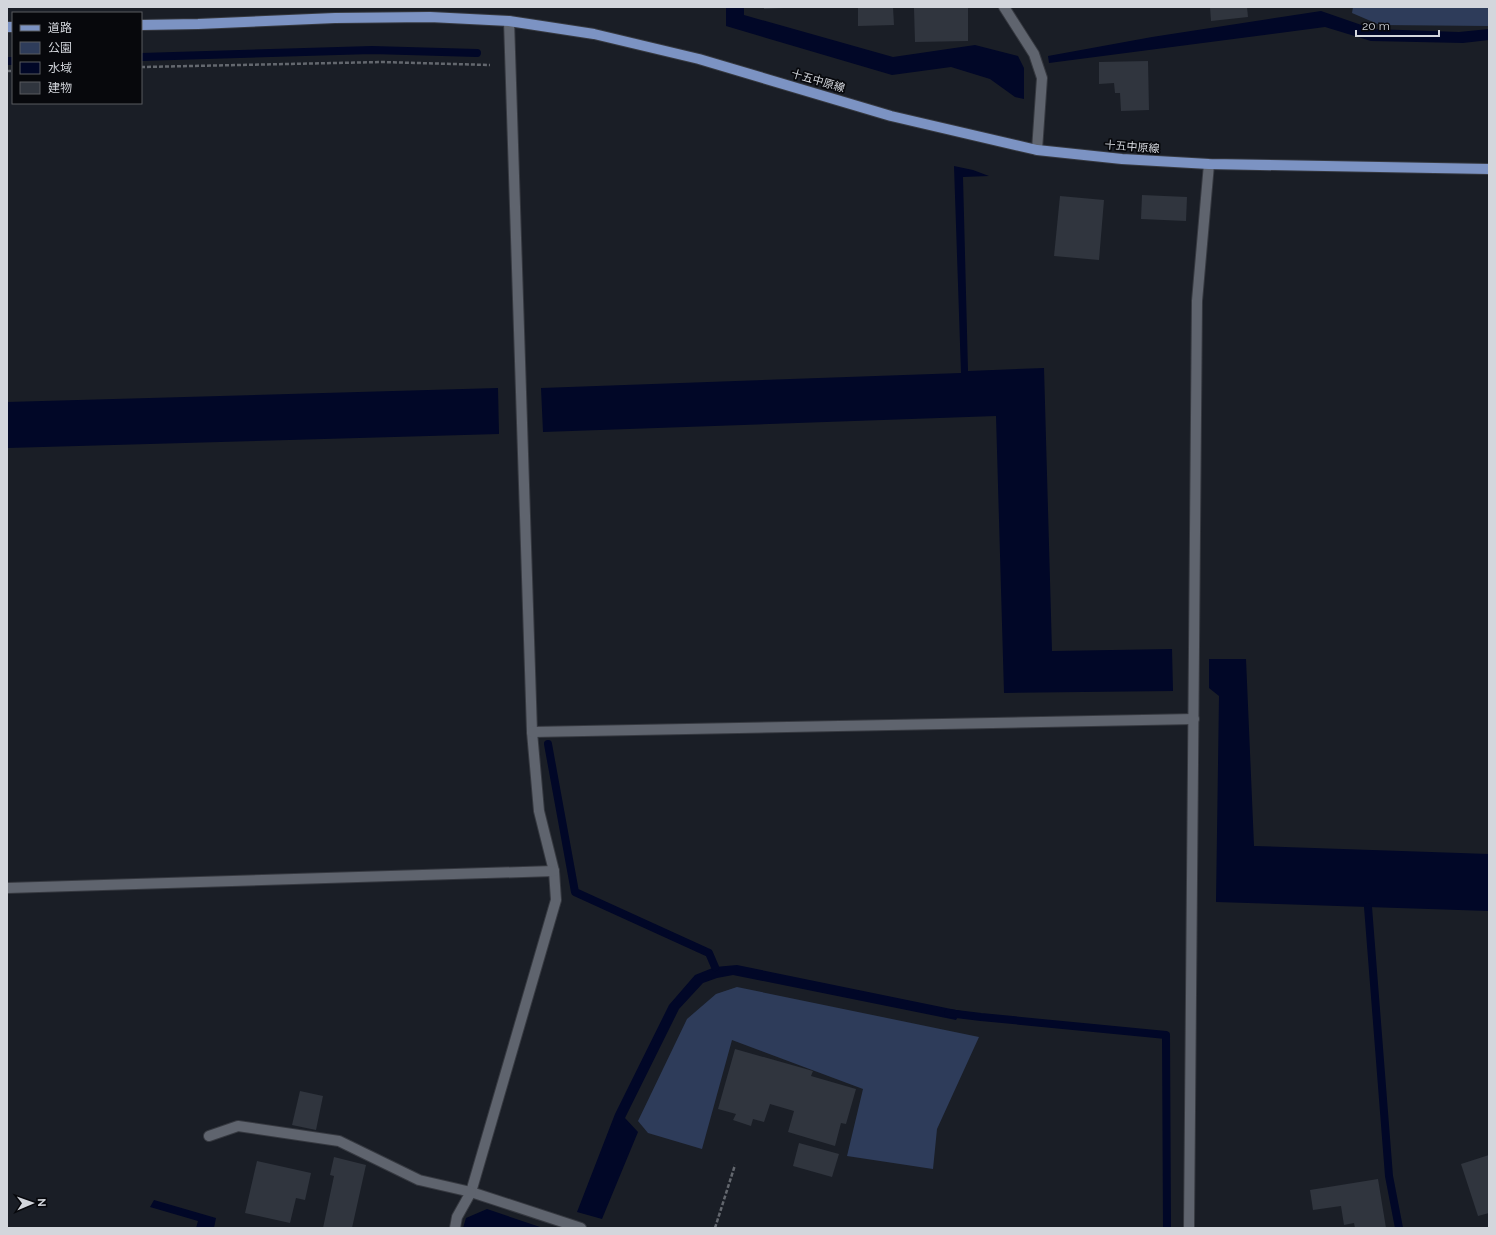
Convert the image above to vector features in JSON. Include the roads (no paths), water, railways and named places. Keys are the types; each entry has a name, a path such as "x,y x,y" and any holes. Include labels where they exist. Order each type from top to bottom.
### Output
{"main road":[{"name":"十五中原線","path":"142,25 335,18 430,17 509,21 594,34 699,59 892,116 1038,150 1122,159 1208,164 1489,169"}],"street":[{"path":"1004,7 1034,54 1042,78 1038,150"},
{"path":"455,1228 457,1217 471,1192 556,900 554,871 539,811 532,732 509,21"},
{"path":"1189,1228 1197,301 1208,164"},
{"path":"532,732 1194,719"},
{"path":"7,888 554,871"},
{"path":"209,1136 238,1126 339,1141 419,1180 471,1192 581,1228"}],"water":[{"path":"726,7 744,7 744,15 893,57 975,45 1018,56 1024,68 1024,99 1015,97 990,79 951,67 892,75 726,26"},
{"path":"1321,11 1373,29 1459,32 1489,29 1489,40 1463,43 1371,41 1325,27 1049,63 1048,56 1152,37"},
{"path":"954,166 973,170 989,176 963,177 968,371 1044,368 1052,651 1172,649 1173,691 1004,693 996,416 543,432 541,388 961,373"},
{"path":"498,388 499,434 7,448 7,402"},
{"path":"1209,659 1246,659 1254,846 1489,854 1489,911 1216,902 1219,696 1209,688"},
{"path":"737,965 961,1011 956,1020 733,975 717,978 703,983 679,1009 625,1118 638,1132 602,1219 577,1212 615,1114 669,1005 695,975 715,967"},
{"path":"154,1200 216,1218 214,1228 196,1228 198,1221 150,1207"},
{"path":"487,1209 543,1228 463,1228 466,1218"}],"waterway":[{"path":"142,57 372,50 477,53"},
{"path":"7,61 12,61"},
{"path":"548,744 575,892 709,953 715,967"},
{"path":"1368,907 1389,1176 1399,1228"},
{"path":"948,1013 1166,1035 1167,1228"}]}
